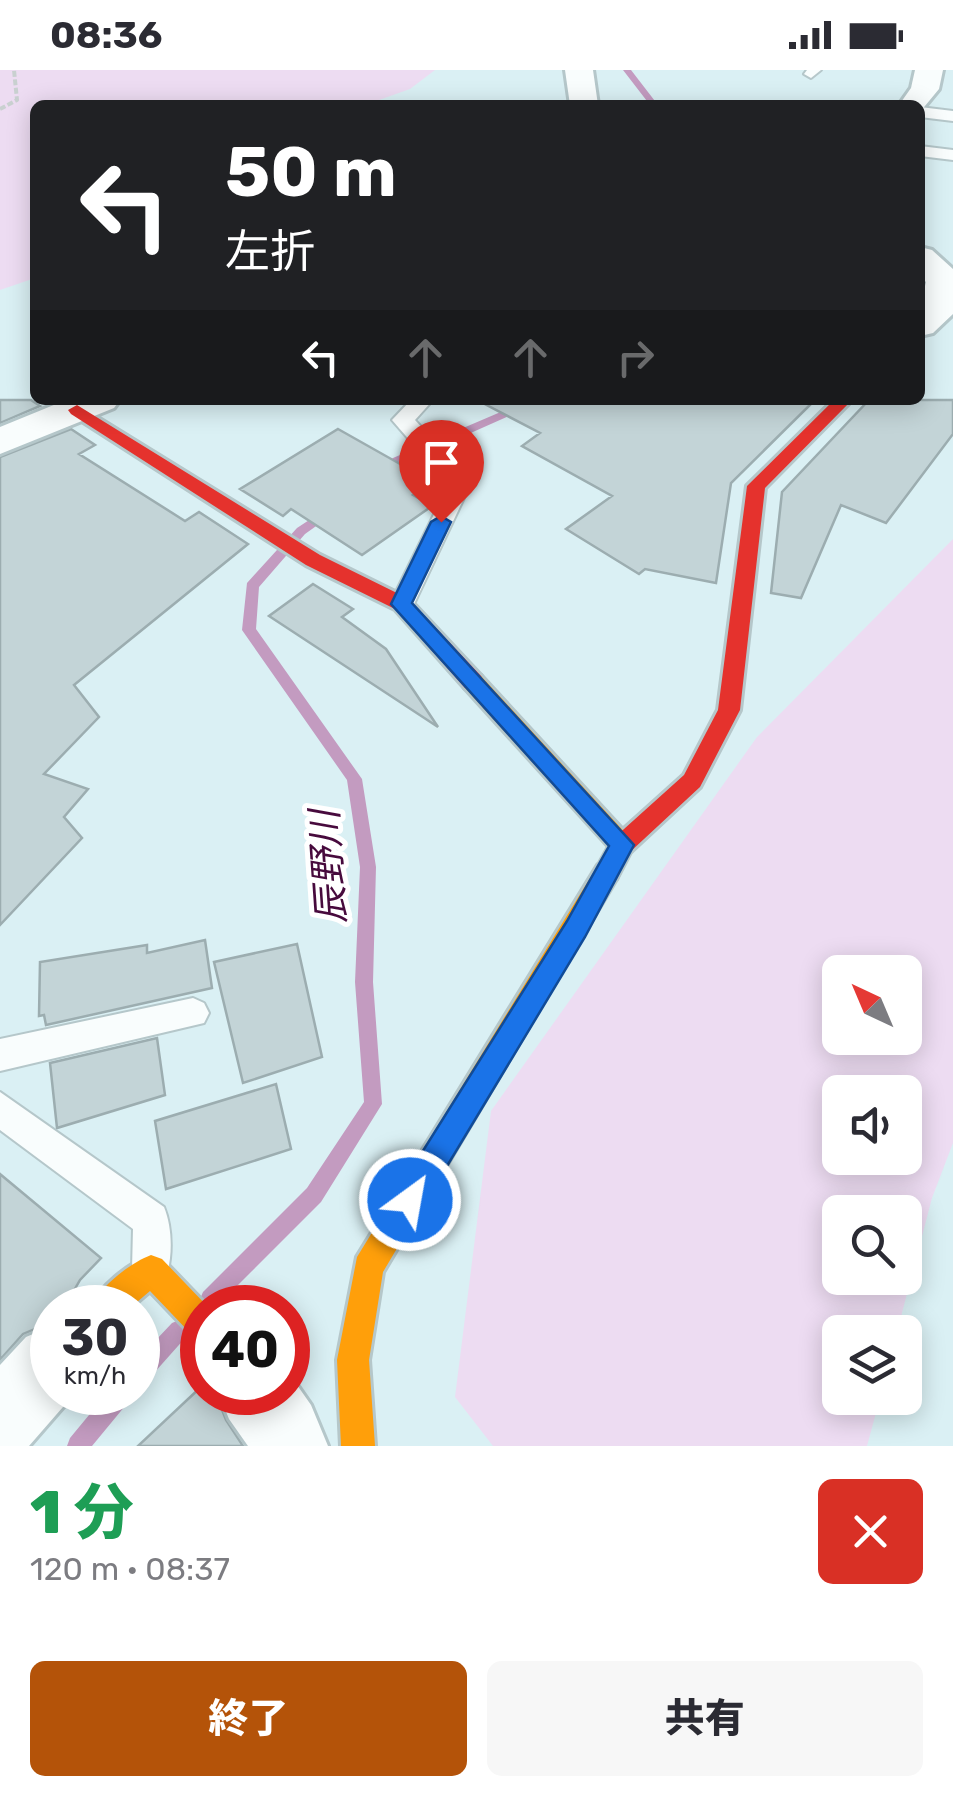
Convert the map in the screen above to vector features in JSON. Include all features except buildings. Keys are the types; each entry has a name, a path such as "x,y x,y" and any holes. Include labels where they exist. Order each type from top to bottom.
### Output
{"street":[{"path":"580,70 583,100"},
{"path":"916,100 929,70"},
{"path":"925,262 944,280 940,307 925,320"},
{"path":"0,442 88,405 262,529 313,560 402,604 622,845"},
{"path":"358,1446 353,1360 368,1268 576,929 622,845 692,781 729,710 756,486 839,405"},
{"path":"134,1285 152,1270 180,1299"},
{"path":"0,1420 30,1387"},
{"path":"272,1415 289,1446"}],"lane":[{"path":"925,113 953,116"},
{"path":"925,152 953,155"},
{"path":"402,604 454,496 449,471 404,420 418,405"},
{"path":"0,1056 193,1013"},
{"path":"0,1109 151,1220 152,1270"}],"path":[{"path":"0,109 17,100 14,70"}],"shaded area":[{"path":"0,70 435,70 410,89 379,100 30,100 30,280 0,290"},
{"path":"953,539 953,1143 922,1236 922,1195 822,1195 822,1295 907,1295 901,1315 822,1315 822,1415 875,1415 867,1446 493,1446 455,1397 491,1111 757,737"}],"waterway":[{"name":"辰野川","path":"627,70 650,100"},
{"name":"辰野川","path":"380,473 397,461 527,405"},
{"name":"辰野川","path":"224,1285 314,1195 373,1104 364,982 368,867 354,779 249,630 252,586 301,531 329,511"},
{"name":"辰野川","path":"160,1350 179,1330"},
{"name":"辰野川","path":"78,1446 103,1415"}],"traffic: slow":[{"path":"473,682 622,845"},
{"path":"358,1446 353,1360 368,1268 607,872"},
{"path":"133,1285 151,1270 180,1300"}],"traffic: jam":[{"path":"607,872 622,845 692,781 729,710 756,486 839,405"},
{"path":"77,410 313,560 402,604 473,682"}],"route":[{"path":"410,1200 576,929 622,845 402,604 441,522"}]}
